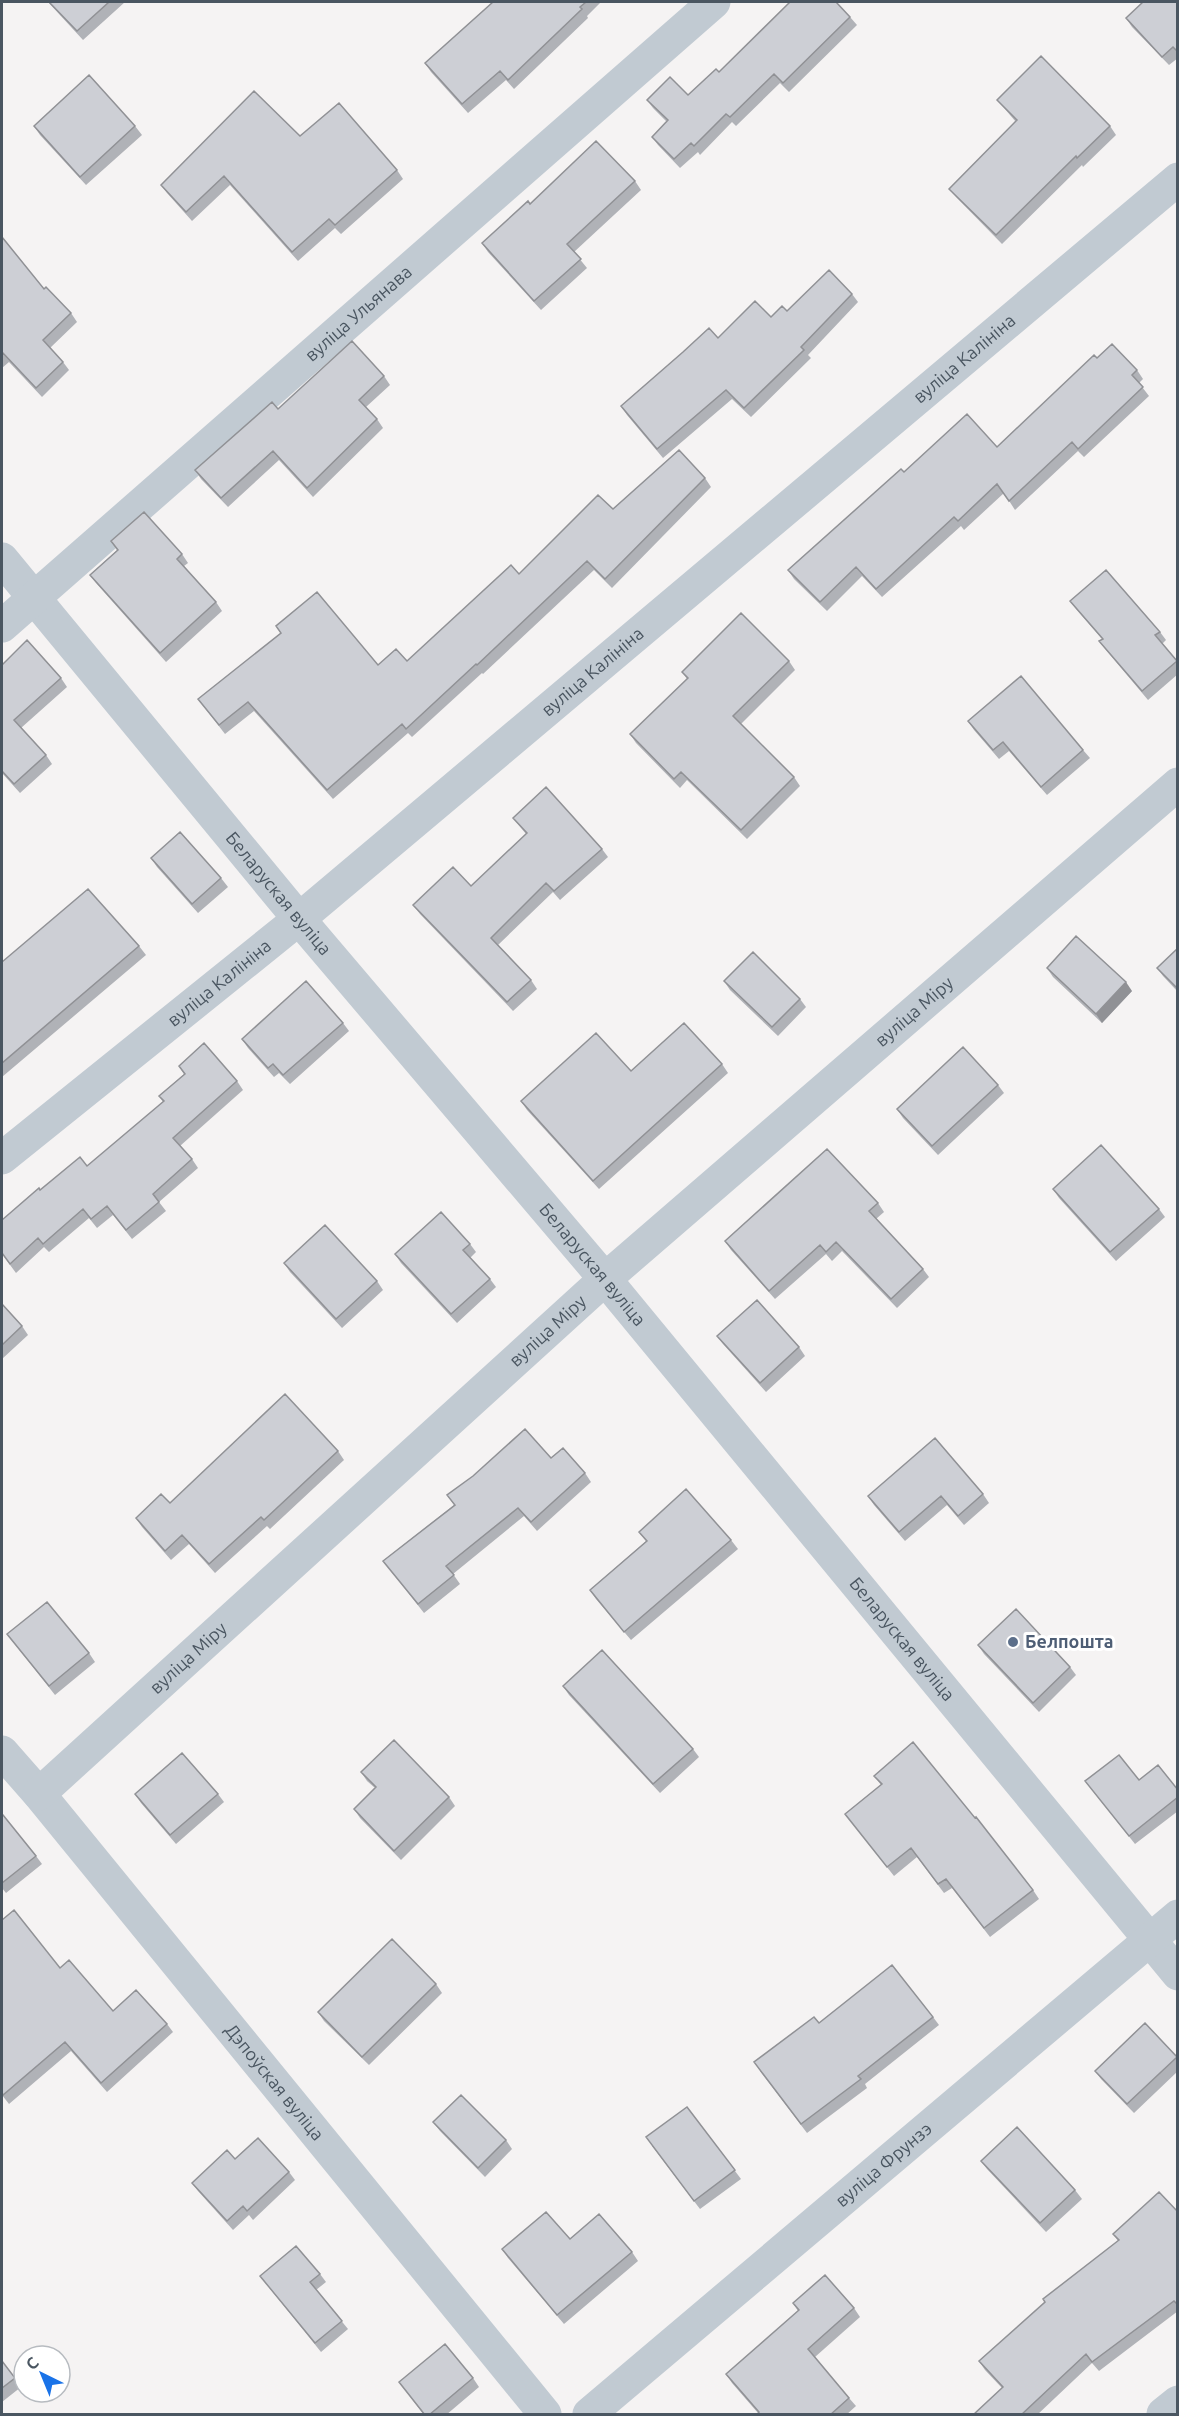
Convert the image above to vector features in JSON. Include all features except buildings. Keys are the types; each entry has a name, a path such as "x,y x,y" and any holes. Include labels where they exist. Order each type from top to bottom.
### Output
{"street":[{"name":"вуліца Ульянава","path":"2,626 714,2"},
{"name":"вуліца Калініна","path":"2,1158 299,919 1178,179"},
{"name":"Беларуская вуліца","path":"2,559 299,919 604,1279 1178,1974"},
{"name":"вуліца Міру","path":"39,1794 604,1279 1178,784"},
{"name":"Дэпоўская вуліца","path":"2,1752 39,1794 545,2415"},
{"name":"вуліца Фрунзэ","path":"589,2415 1178,1916"},
{"path":"1163,2415 1178,2402"}],"place":[{"name":"Белпошта","path":"1013,1642"}]}
